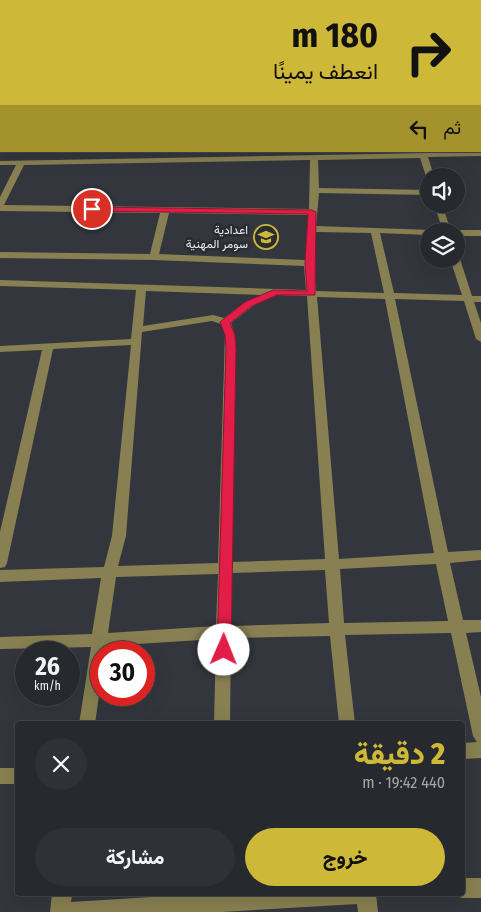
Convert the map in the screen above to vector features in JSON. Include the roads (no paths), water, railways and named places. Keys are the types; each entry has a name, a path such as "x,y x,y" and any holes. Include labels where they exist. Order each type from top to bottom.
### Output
{"street":[{"path":"266,158 275,152"},
{"path":"350,152 356,156"},
{"path":"0,163 481,154"},
{"path":"423,155 427,168"},
{"path":"314,156 315,190 311,229 311,294 337,629 347,721"},
{"path":"22,163 0,206 312,212"},
{"path":"315,190 420,193"},
{"path":"154,257 165,210"},
{"path":"311,229 420,232"},
{"path":"375,231 391,296 442,558 459,627 481,736"},
{"path":"465,233 481,233"},
{"path":"0,255 154,257 310,263"},
{"path":"458,268 481,339"},
{"path":"0,283 481,299"},
{"path":"87,721 109,573 119,536 141,288"},
{"path":"224,322 248,304 276,292"},
{"path":"0,349 48,346 136,336 204,318 212,318 224,322 230,335 231,348 222,721"},
{"path":"0,563 48,346"},
{"path":"0,576 333,564 481,555"},
{"path":"0,643 99,640 224,632 481,626"},
{"path":"465,751 481,750"},
{"path":"0,776 15,776"},
{"path":"465,888 481,888"},
{"path":"62,896 61,912 326,896"},
{"path":"366,896 368,912"}],"place":[{"name":"اعدادية سومر المهنية","path":"266,237"}]}
